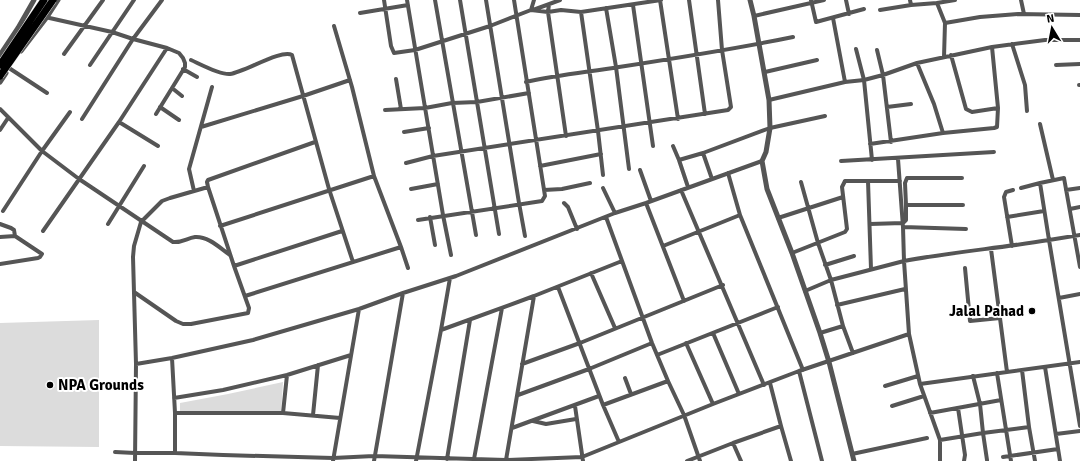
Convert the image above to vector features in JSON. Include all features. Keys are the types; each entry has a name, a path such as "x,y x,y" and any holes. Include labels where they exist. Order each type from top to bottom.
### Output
{"highway":[{"path":"0,65 44,0"},
{"path":"0,76 53,0"}],"street":[{"path":"0,55 28,12 34,0"},
{"path":"0,82 58,0"},
{"path":"64,54 103,0"},
{"path":"90,65 134,0"},
{"path":"82,119 133,39 162,0"},
{"path":"384,0 392,51 398,54 416,50 466,34 560,0"},
{"path":"435,0 476,236"},
{"path":"460,0 499,234"},
{"path":"486,0 525,236"},
{"path":"418,220 542,200 545,196 514,0"},
{"path":"531,10 534,0"},
{"path":"531,10 548,12 561,10 581,12 660,0 678,119"},
{"path":"689,0 698,54 705,114"},
{"path":"406,163 433,156 728,110 732,106 722,50 718,0"},
{"path":"750,0 760,44 769,100 770,128 766,152 762,160 767,189 792,253 820,333 829,362 854,461"},
{"path":"794,0 796,6"},
{"path":"754,16 824,0"},
{"path":"846,0 849,14"},
{"path":"880,10 911,2 936,3 955,0"},
{"path":"1021,0 1024,14"},
{"path":"360,13 386,9 408,2 443,215 451,254"},
{"path":"811,2 816,22 864,9"},
{"path":"936,3 945,23 944,57"},
{"path":"549,4 548,12 566,136"},
{"path":"633,5 654,146"},
{"path":"606,8 616,68 629,168"},
{"path":"28,12 112,32 179,53 184,58 185,63 183,69 156,114"},
{"path":"581,12 603,175"},
{"path":"945,23 980,17 1024,14 1080,14"},
{"path":"833,18 845,82"},
{"path":"334,26 350,80 374,176 408,268"},
{"path":"526,82 558,75 642,64 793,37"},
{"path":"769,100 845,82 864,80 917,63 992,47 1045,40 1080,40"},
{"path":"1012,44 1025,85 1028,111"},
{"path":"870,144 943,133 997,127 998,108 992,47"},
{"path":"43,231 119,122 167,48"},
{"path":"856,49 864,80 872,160"},
{"path":"876,50 883,75 891,142"},
{"path":"191,60 207,68 228,74 244,70 274,57 291,54 329,190 353,262"},
{"path":"951,55 966,109 972,112 998,108"},
{"path":"765,72 817,60"},
{"path":"917,63 934,104 943,133"},
{"path":"1056,65 1080,64"},
{"path":"9,68 46,93"},
{"path":"183,69 197,77"},
{"path":"396,79 401,109"},
{"path":"201,127 350,80"},
{"path":"194,191 189,169 212,87"},
{"path":"172,88 182,96"},
{"path":"385,110 425,108 452,103 477,102 529,93"},
{"path":"887,107 911,104"},
{"path":"160,107 178,120"},
{"path":"0,109 42,151 141,222 173,242 179,243 196,237 201,238 207,240 230,255"},
{"path":"3,211 42,151 70,112"},
{"path":"679,160 703,153 770,128 825,116"},
{"path":"0,130 8,118"},
{"path":"119,122 158,146"},
{"path":"1040,124 1053,180"},
{"path":"404,132 429,128"},
{"path":"134,292 176,321 183,324 191,324 248,313 249,308 220,226 207,182 210,178 315,142"},
{"path":"673,146 688,187"},
{"path":"841,161 898,159 994,152"},
{"path":"703,153 712,179"},
{"path":"540,166 601,154"},
{"path":"898,159 909,334 920,384 940,440 940,461"},
{"path":"136,364 172,358 253,340 359,309 450,278 615,213 762,160"},
{"path":"108,224 144,166"},
{"path":"640,170 651,201"},
{"path":"728,173 740,215 778,307 801,371 822,461"},
{"path":"220,226 374,176"},
{"path":"903,225 906,220 905,182 907,178 962,178"},
{"path":"1021,188 1064,178 1070,210 1078,235 1080,267"},
{"path":"792,253 845,232 847,229 842,188 845,181 900,181"},
{"path":"868,181 871,269"},
{"path":"801,182 818,243 831,280 837,305 854,353"},
{"path":"544,190 562,189 590,183"},
{"path":"1040,183 1080,426"},
{"path":"411,189 438,184"},
{"path":"135,461 136,364 134,246 141,222 162,201 208,187"},
{"path":"603,188 615,213"},
{"path":"1066,190 1080,188"},
{"path":"681,190 723,285 764,385"},
{"path":"1012,246 1004,194 1013,190"},
{"path":"778,218 843,197"},
{"path":"564,203 568,207 577,229"},
{"path":"646,203 684,300"},
{"path":"906,205 963,205"},
{"path":"1070,210 1080,207"},
{"path":"1007,217 1044,211"},
{"path":"663,246 740,215"},
{"path":"606,217 652,343 684,415 699,459"},
{"path":"430,218 435,245"},
{"path":"0,224 11,228 15,236 40,252 41,256 38,258 0,264"},
{"path":"870,224 966,229"},
{"path":"234,266 342,231"},
{"path":"805,291 831,280 904,261 1078,235"},
{"path":"0,237 15,236"},
{"path":"245,296 401,247"},
{"path":"992,249 1006,372"},
{"path":"825,265 854,256"},
{"path":"441,330 558,287 622,261"},
{"path":"965,268 970,321 1000,318"},
{"path":"592,273 615,328"},
{"path":"416,459 450,278"},
{"path":"522,364 644,318 723,285"},
{"path":"558,287 603,405 619,442"},
{"path":"837,305 905,289"},
{"path":"374,459 403,293"},
{"path":"1059,298 1080,294"},
{"path":"506,460 534,296"},
{"path":"657,355 778,307"},
{"path":"474,459 502,308"},
{"path":"333,459 359,309"},
{"path":"447,459 470,320"},
{"path":"820,333 844,326"},
{"path":"713,333 739,394"},
{"path":"115,452 175,452 333,459 582,459 684,415 801,371 909,334"},
{"path":"518,395 589,369 652,343"},
{"path":"686,343 713,404"},
{"path":"174,398 223,390 287,376 352,355"},
{"path":"172,358 175,413 175,452"},
{"path":"920,384 1080,362"},
{"path":"313,415 318,365"},
{"path":"1045,367 1060,461"},
{"path":"1022,370 1035,461"},
{"path":"997,373 1000,400 1011,461"},
{"path":"283,413 287,376"},
{"path":"885,386 918,376"},
{"path":"974,376 980,404 987,460"},
{"path":"625,378 631,394"},
{"path":"603,405 668,381"},
{"path":"770,383 791,461"},
{"path":"512,428 600,396"},
{"path":"892,406 924,396"},
{"path":"930,413 1000,400"},
{"path":"575,406 582,459"},
{"path":"958,408 963,436 965,455 964,461"},
{"path":"175,413 283,413 340,418"},
{"path":"533,421 546,424 576,419"},
{"path":"687,461 699,459 733,443 781,426"},
{"path":"940,440 1029,427"},
{"path":"1056,434 1080,431"},
{"path":"852,454 927,438"},
{"path":"733,443 741,461"},
{"path":"1003,457 1058,449"},
{"path":"223,455 223,461"}],"shaded area":[{"name":"NPA Grounds","path":"99,320 99,447 0,446 0,323"},
{"path":"283,382 281,415 180,413 180,403"}],"place":[{"name":"Jalal Pahad","path":"1032,311"},
{"name":"NPA Grounds","path":"50,385"}]}
